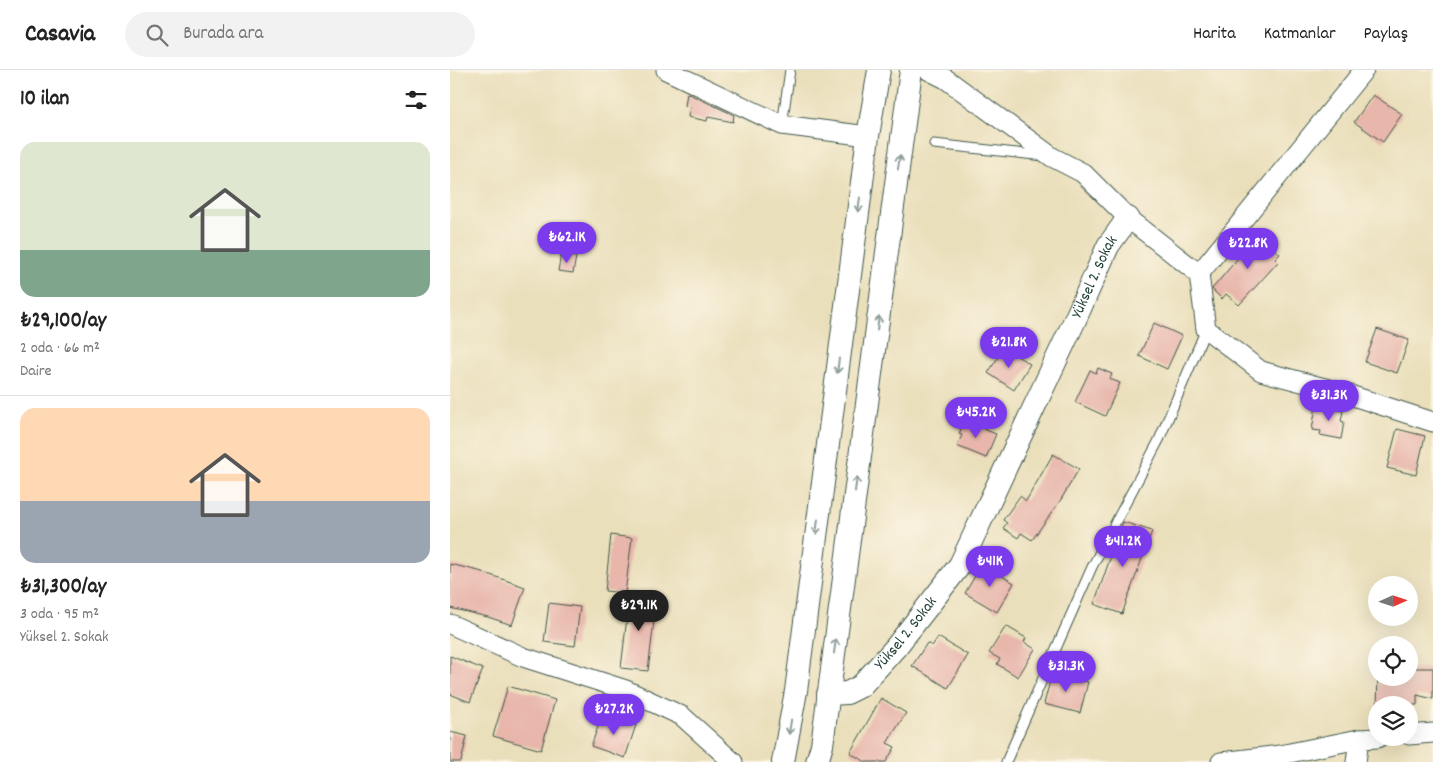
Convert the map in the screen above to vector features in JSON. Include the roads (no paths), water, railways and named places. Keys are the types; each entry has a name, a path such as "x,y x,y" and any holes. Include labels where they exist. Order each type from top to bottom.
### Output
{"street":[{"path":"666,70 782,126 868,136"},
{"path":"783,762 796,692 868,136 879,70"},
{"path":"817,762 822,745 911,70"},
{"path":"928,70 946,79 1052,157 1083,173 1128,218 1199,274 1206,329 1261,371 1347,394 1433,422"},
{"path":"1199,274 1364,70"},
{"name":"Yüksel 2. Sokak","path":"828,694 847,693 861,686 896,647 960,565 1108,246 1128,218"},
{"path":"450,624 523,657 626,690 682,716 733,762"},
{"path":"1418,734 1433,733"},
{"path":"1220,762 1280,755 1368,738"},
{"path":"1356,762 1368,738"}],"lane":[{"path":"782,126 790,70"},
{"path":"934,144 1052,157"},
{"path":"1006,762 1092,568 1159,440 1206,329"}]}
